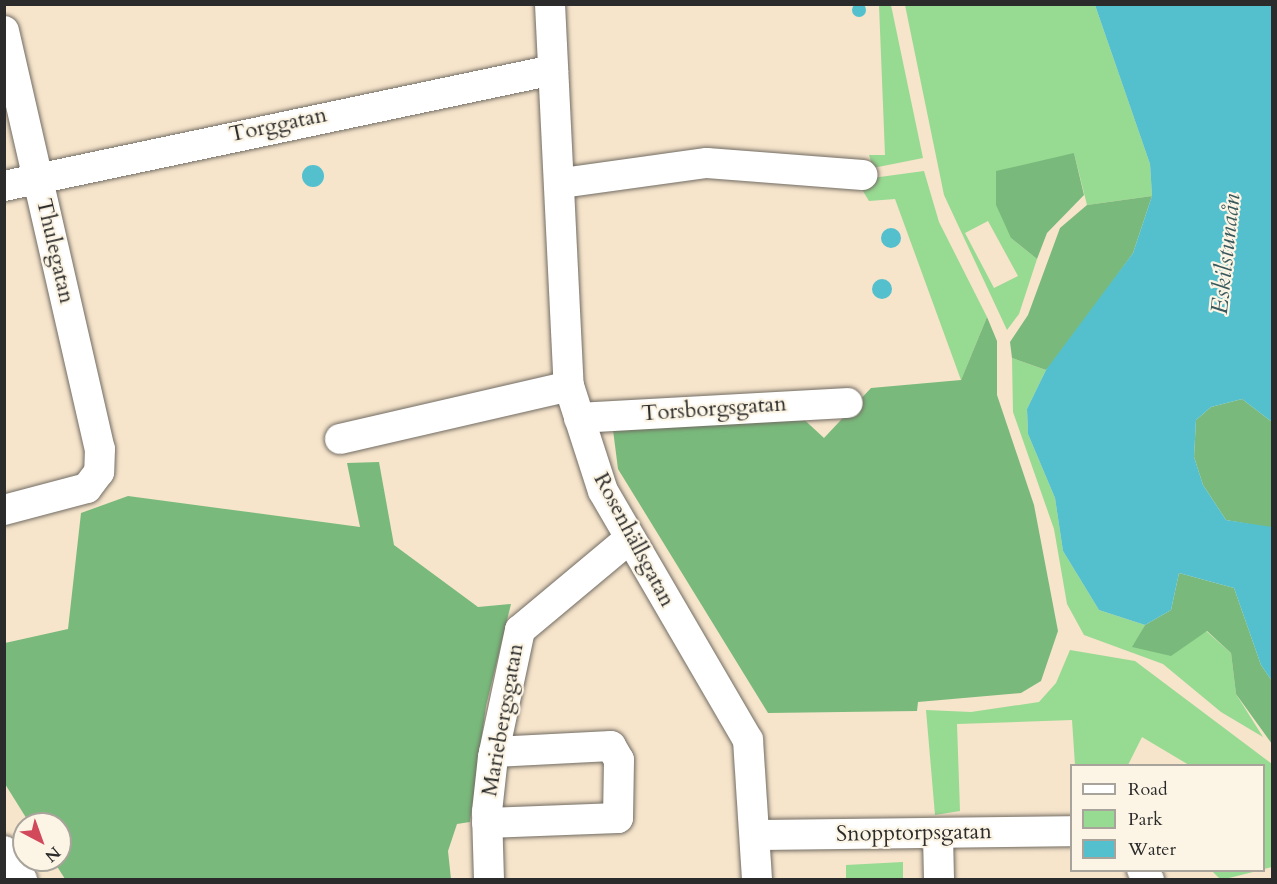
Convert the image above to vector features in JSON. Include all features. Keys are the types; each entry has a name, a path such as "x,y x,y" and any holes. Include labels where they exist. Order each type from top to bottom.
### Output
{"street":[{"name":"Rosenhällsgatan","path":"550,4 562,183 569,386 603,491 748,740 756,835 757,879"},
{"name":"Thulegatan","path":"4,31 100,449 99,472 87,488 4,510"},
{"name":"Torggatan","path":"4,186 553,70"},
{"path":"562,183 707,163 863,175"},
{"path":"340,439 569,386"},
{"name":"Torsborgsgatan","path":"579,418 848,403"},
{"name":"Mariebergsgatan","path":"489,879 487,823 494,752 520,630 629,539"},
{"path":"487,823 618,818 619,760 610,746 494,752"},
{"name":"Snopptorpsgatan","path":"756,835 938,835 1070,831"},
{"path":"938,835 939,879"},
{"path":"4,851 22,879"}],"green space":[{"path":"879,5 891,5 923,158 873,168 869,155 885,155"},
{"path":"905,5 1095,5 1150,164 1152,196 1087,205 1074,153 1011,238 1037,259 1019,314 1007,330 944,195","holes":["988,221 1018,276 994,288 965,233"]},
{"path":"1074,153 1084,195 1047,233 1037,259 1011,238 996,205 996,171"},
{"path":"924,171 939,222 987,317 961,380 895,199 869,201 861,188 865,179"},
{"path":"1152,196 1133,253 1061,354 1046,370 1012,358 1010,342 1028,315 1060,228 1087,205"},
{"path":"987,317 997,341 997,395 1034,505 1058,631 1041,681 1021,693 918,702 917,711 768,713 618,469 612,422 797,413 824,438 871,388 961,380"},
{"path":"1012,358 1046,370 1027,409 1028,434 1055,498 1063,551 1099,610 1145,625 1133,647 1206,631 1231,653 1236,694 1263,737 1221,712 1163,664 1084,635 1067,604 1054,529 1013,412"},
{"path":"1242,399 1272,422 1271,528 1226,520 1203,485 1194,457 1196,420 1211,407"},
{"path":"379,462 394,545 478,607 511,604 486,706 470,822 457,824 448,851 451,879 65,879 61,872 72,872 72,812 22,812 5,784 5,643 68,629 81,513 128,496 360,527 347,463"},
{"path":"1179,573 1234,588 1261,665 1272,681 1272,744 1236,694 1231,653 1207,631 1171,656 1132,647 1145,625 1171,610"},
{"path":"1070,650 1135,661 1272,764 1272,867 1265,869 1265,764 1187,764 1142,737 1128,764 1075,764 1072,720 957,724 960,811 935,815 926,710 971,712 1039,702 1056,683"},
{"path":"903,862 903,879 846,879 846,865"},
{"path":"1213,872 1253,872 1221,880"}],"water":[{"path":"856,3 862,3 866,10 862,17 856,17 852,13 852,7"},
{"name":"Eskilstunaån","path":"1095,5 1272,5 1272,422 1242,399 1211,407 1196,420 1194,457 1203,485 1226,520 1272,527 1272,681 1261,665 1234,588 1179,573 1171,610 1145,625 1099,610 1063,551 1055,498 1028,434 1027,409 1046,370 1133,253 1152,196 1150,164"},
{"path":"309,165 317,165 324,172 324,180 317,187 309,187 302,180 302,172"},
{"path":"891,228 898,231 901,238 898,245 891,248 884,245 881,238 884,231"},
{"path":"882,279 889,282 892,289 889,296 882,299 875,296 872,289 875,282"}]}
